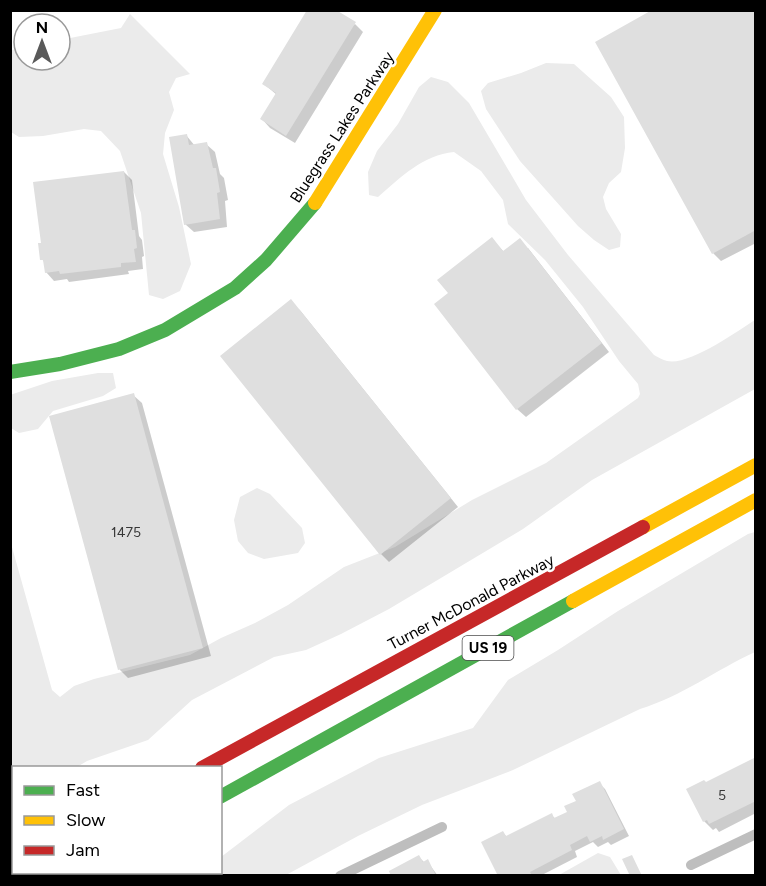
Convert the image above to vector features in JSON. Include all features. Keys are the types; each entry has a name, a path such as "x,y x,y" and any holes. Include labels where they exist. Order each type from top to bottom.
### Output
{"main road":[{"name":"Bluegrass Lakes Parkway","path":"10,372 69,362 119,349 165,330 235,288 266,260 317,200 435,10"},
{"path":"574,566 756,453"},
{"name":"Turner McDonald Parkway","path":"206,766 756,465"},
{"name":"US 19","path":"222,796 310,745 756,500"}],"street":[{"path":"340,876 442,827"},
{"path":"691,865 756,834"}],"shaded area":[{"path":"130,14 190,74 176,78 169,92 174,110 165,133 163,154 179,207 191,264 180,291 163,299 149,295 141,213 120,151 101,131 84,129 43,136 19,137 11,132 11,50 12,72 72,72 72,38 121,28"},
{"path":"546,63 574,64 611,97 624,117 625,148 621,172 609,183 603,197 606,209 621,234 620,247 609,250 578,226 520,161 486,109 481,91 488,83"},
{"path":"431,77 448,82 469,103 526,200 568,255 654,355 667,361 687,358 712,347 755,320 755,389 592,480 523,529 389,609 306,650 274,657 192,700 148,740 79,766 12,766 11,812 10,540 52,690 60,697 74,686 94,679 190,655 255,623 288,605 344,567 395,547 472,500 546,463 638,398 640,394 638,384 619,361 583,307 545,260 508,224 503,200 481,171 454,152 443,154 422,162 378,197 369,195 368,172 377,151 398,124 419,87"},
{"path":"98,373 113,373 116,388 103,396 53,411 38,429 19,433 11,428 10,395 52,381"},
{"path":"257,488 270,494 302,528 305,543 298,553 264,559 248,553 238,541 234,520 240,497"},
{"path":"755,532 755,652 685,690 513,770 422,805 286,875 156,875 222,874 222,856 289,805 379,758 473,728 508,680 748,534"},
{"path":"598,853 610,857 621,875 559,875"}],"building":[{"path":"307,10 336,10 356,22 286,136 260,119 276,93 262,84"},
{"path":"652,10 756,10 756,230 712,254 595,42"},
{"path":"187,134 189,145 207,142 213,168 216,168 220,192 217,193 220,219 184,225 169,137"},
{"path":"124,171 132,230 135,230 136,262 121,263 121,267 60,274 59,271 45,273 43,260 40,260 38,243 41,243 33,182"},
{"path":"492,237 503,251 520,238 602,343 516,410 434,304 448,293 437,280"},
{"path":"291,299 451,498 380,555 220,356"},
{"path":"134,393 203,648 118,670 49,416"},
{"path":"756,757 756,801 709,824 707,820 703,822 686,789 704,780 706,782"},
{"path":"600,781 624,829 603,840 602,836 590,842 587,836 570,845 572,850 530,872 532,876 498,876 481,842 503,831 506,836 552,813 554,818 567,812 564,806 576,801 572,794"},
{"path":"419,855 423,862 428,859 436,876 391,876 389,871"},
{"path":"632,855 642,876 630,876 622,859"}],"traffic: fast":[{"path":"10,372 60,364 119,349 165,330 235,288 266,260 315,203"},
{"path":"222,796 573,601"}],"traffic: slow":[{"path":"315,203 435,10"},
{"path":"643,527 756,465"},
{"path":"573,601 756,500"}],"traffic: jam":[{"path":"206,766 643,527"}]}
